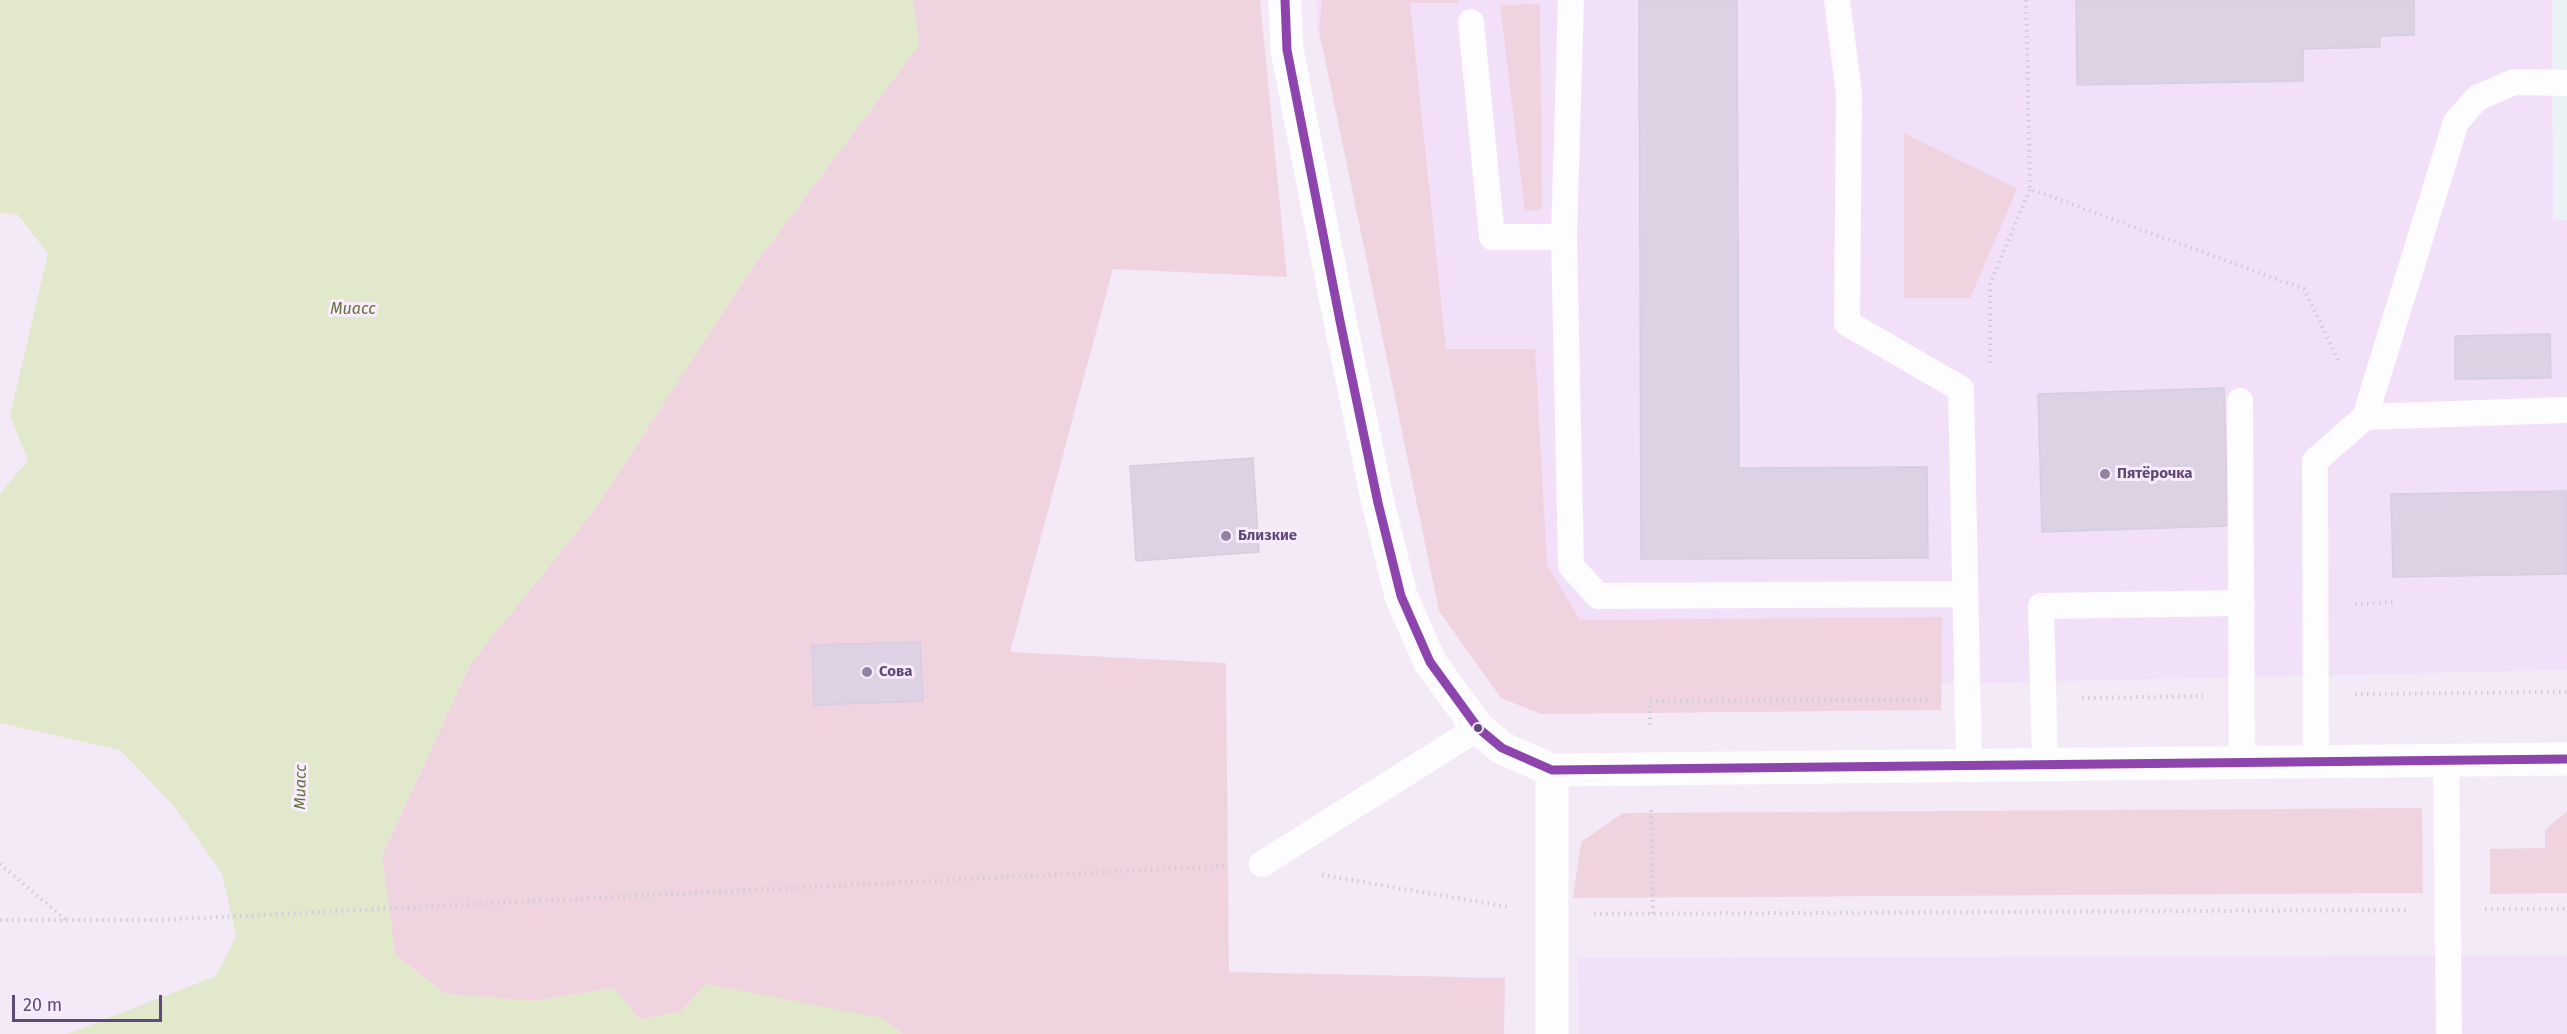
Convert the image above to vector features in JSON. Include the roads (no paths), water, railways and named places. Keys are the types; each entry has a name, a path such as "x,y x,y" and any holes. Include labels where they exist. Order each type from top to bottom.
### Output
{"street":[{"path":"1285,0 1287,50 1378,503 1401,596 1430,662 1478,728 1502,748 1551,770 2567,759"},
{"path":"1551,770 1552,1034"}],"lane":[{"path":"1571,0 1563,237 1571,566 1598,596 1965,594"},
{"path":"1837,0 1849,94 1847,323 1961,388 1969,765"},
{"path":"1471,22 1492,237 1563,237"},
{"path":"2316,762 2315,461 2365,417 2456,122 2477,98 2514,82 2567,82"},
{"path":"2240,401 2242,763"},
{"path":"2365,417 2567,410"},
{"path":"2045,764 2040,606 2242,603"},
{"path":"1262,864 1478,728"},
{"path":"2446,760 2449,1034"}],"water":[{"name":"Миасс","path":"0,0 913,0 919,45 752,268 595,509 471,663 382,856 395,955 446,994 532,1001 614,988 640,1020 681,1011 706,984 882,1018 903,1034 67,1034 216,976 236,936 222,874 174,806 120,750 0,723 0,494 28,460 10,416 48,253 17,214 0,213"}],"place":[{"name":"Пятёрочка","path":"2105,474"},
{"name":"Близкие","path":"1226,536"},
{"name":"Сова","path":"867,672"}]}
